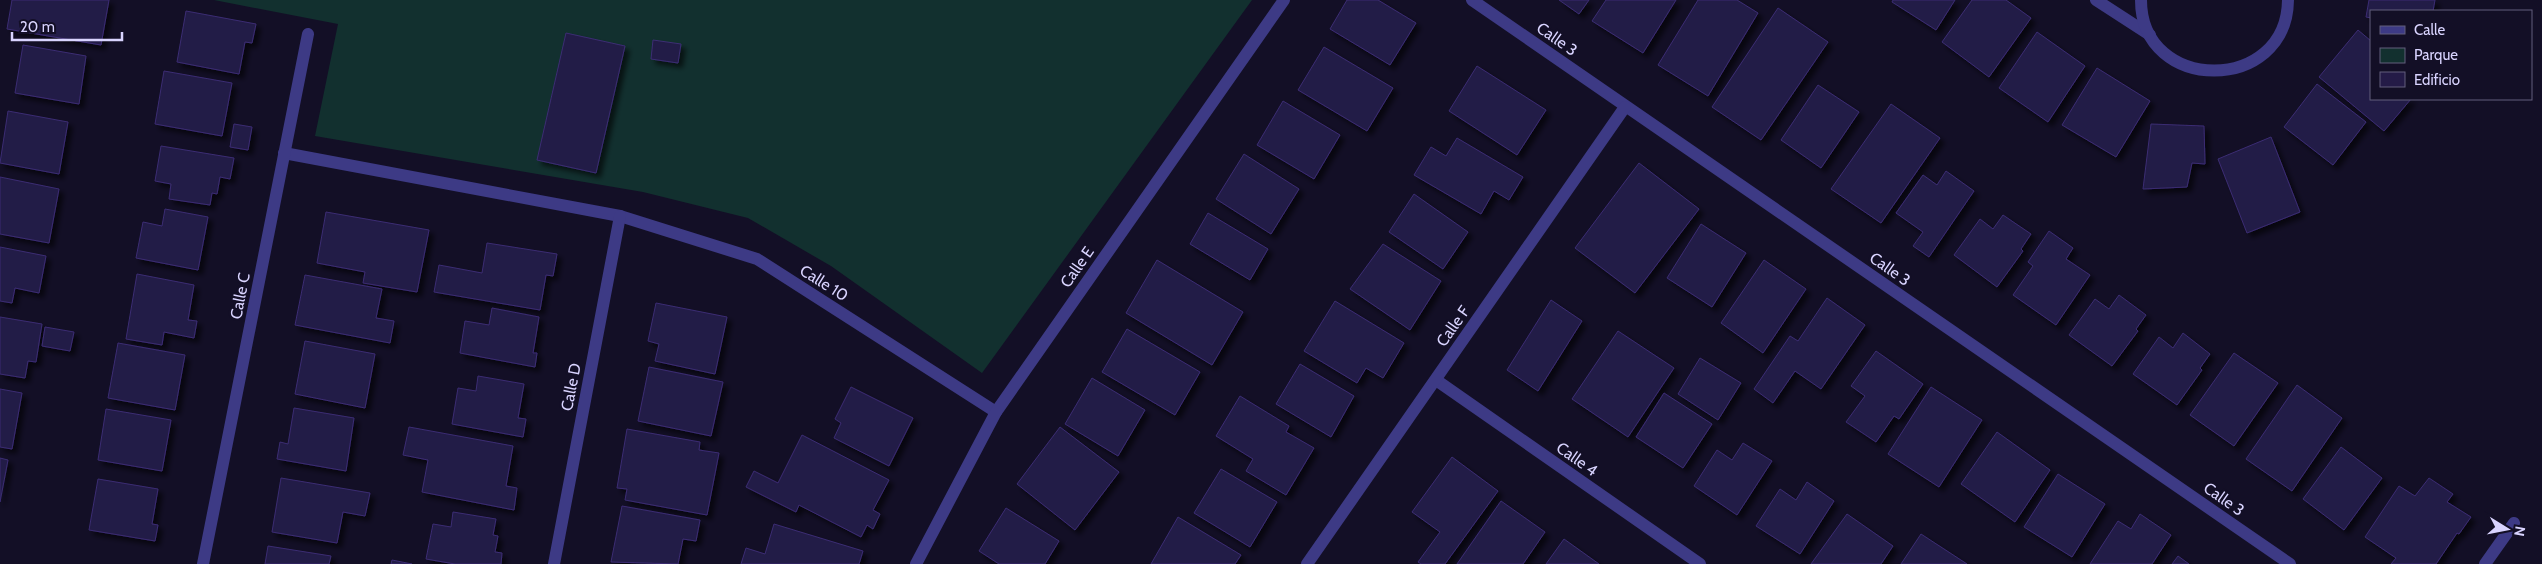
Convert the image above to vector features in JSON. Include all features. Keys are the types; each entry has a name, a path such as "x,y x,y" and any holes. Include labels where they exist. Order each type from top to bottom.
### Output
{"street":[{"name":"Calle E","path":"916,564 996,412 1284,0"},
{"name":"Calle 3","path":"1472,0 2290,564"},
{"path":"2096,0 2150,35"},
{"path":"2141,0 2141,11 2150,35 2166,55 2189,68 2214,72 2240,68 2262,55 2279,35 2288,11 2288,0"},
{"name":"Calle C","path":"203,564 308,34"},
{"name":"Calle F","path":"1307,564 1625,107"},
{"name":"Calle 10","path":"284,153 620,216 756,259 996,412"},
{"name":"Calle D","path":"554,564 620,216"},
{"name":"Calle 4","path":"1436,380 1700,564"},
{"path":"2484,564 2514,523"}],"green space":[{"path":"214,0 1252,0 982,373 831,266 748,218 643,192 315,136 338,24"}],"building":[{"path":"12,0 109,0 101,45 7,29"},
{"path":"1347,0 1378,0 1416,23 1390,65 1330,29"},
{"path":"1559,0 1589,0 1579,14"},
{"path":"1606,0 1676,0 1643,53 1592,21"},
{"path":"1698,0 1737,0 1758,13 1708,96 1658,65"},
{"path":"1893,0 1955,0 1936,30 1892,2"},
{"path":"1972,0 2006,0 2031,18 1989,77 1942,42"},
{"path":"2369,0 2435,0 2433,10 2370,10 2370,18 2366,17"},
{"path":"1778,8 1828,42 1761,140 1712,107"},
{"path":"186,11 256,24 252,43 245,42 239,74 177,62"},
{"path":"2358,30 2370,40 2370,100 2410,100 2384,131 2319,77"},
{"path":"2037,32 2085,66 2048,122 1999,88"},
{"path":"566,33 625,46 596,173 537,160"},
{"path":"653,40 681,44 678,63 651,59"},
{"path":"23,45 86,56 79,104 15,93"},
{"path":"1324,47 1393,88 1367,131 1298,90"},
{"path":"1477,66 1546,110 1517,155 1449,111"},
{"path":"2097,68 2150,101 2116,157 2062,125"},
{"path":"164,71 232,83 222,136 155,124"},
{"path":"2317,84 2366,122 2333,165 2284,127"},
{"path":"1818,85 1859,112 1821,168 1781,140"},
{"path":"1283,101 1340,135 1314,179 1257,145"},
{"path":"1891,104 1940,138 1881,223 1831,189"},
{"path":"8,111 68,122 59,174 0,163"},
{"path":"234,124 252,127 248,150 230,147"},
{"path":"2151,124 2204,126 2205,164 2192,163 2187,187 2143,189"},
{"path":"2271,137 2300,212 2247,233 2218,159"},
{"path":"1457,138 1523,177 1509,200 1494,191 1481,214 1414,175 1431,147 1446,156"},
{"path":"161,146 234,158 230,179 220,177 217,194 212,193 210,205 169,199 171,184 155,181"},
{"path":"1244,154 1299,189 1271,234 1216,199"},
{"path":"1639,163 1699,209 1635,293 1575,248"},
{"path":"1946,171 1974,191 1929,257 1913,246 1923,232 1896,213 1923,175 1937,185"},
{"path":"0,177 59,189 49,243 0,234"},
{"path":"1414,194 1468,232 1443,269 1389,232"},
{"path":"165,209 208,217 198,270 136,258 143,222 162,226"},
{"path":"326,212 429,230 417,292 363,283 365,272 317,263"},
{"path":"1208,213 1268,249 1250,280 1190,244"},
{"path":"2003,215 2031,234 2021,249 2023,251 1997,287 1954,255 1980,219 1993,229"},
{"path":"1701,224 1746,253 1712,307 1667,278"},
{"path":"2049,231 2073,248 2066,259 2090,275 2056,325 2013,295 2033,266 2028,262"},
{"path":"487,243 557,254 553,276 546,275 540,310 434,292 439,265 482,273"},
{"path":"1383,244 1441,281 1410,330 1350,289"},
{"path":"0,247 46,256 39,293 15,288 12,303 0,301"},
{"path":"1157,260 1243,312 1212,365 1126,313"},
{"path":"1764,260 1806,289 1763,353 1721,323"},
{"path":"137,274 194,285 188,320 197,321 194,338 164,332 162,345 126,339"},
{"path":"305,275 382,289 376,318 394,321 390,343 295,325"},
{"path":"2119,295 2146,315 2136,329 2138,331 2112,366 2069,335 2095,299 2109,309"},
{"path":"1827,298 1865,325 1821,389 1795,371 1773,403 1754,389 1790,336 1798,341"},
{"path":"1551,300 1582,321 1538,391 1507,370"},
{"path":"1335,301 1404,343 1383,378 1366,368 1357,383 1304,351"},
{"path":"656,303 727,317 715,374 655,361 659,344 648,341"},
{"path":"492,308 539,317 533,353 537,353 535,367 460,353 465,321 489,325"},
{"path":"0,317 42,324 36,362 28,361 25,378 0,374"},
{"path":"45,327 74,332 70,351 42,346"},
{"path":"1127,329 1200,372 1175,415 1102,372"},
{"path":"1618,331 1674,368 1628,437 1572,399"},
{"path":"2183,333 2210,354 2200,368 2202,370 2177,405 2133,374 2159,337 2173,348"},
{"path":"305,341 375,354 365,408 295,394"},
{"path":"118,343 185,355 175,410 108,398"},
{"path":"1876,351 1923,384 1899,419 1894,416 1876,442 1846,422 1865,396 1851,386"},
{"path":"2234,353 2278,383 2234,446 2190,415"},
{"path":"1700,358 1741,383 1718,420 1678,394"},
{"path":"1300,364 1354,396 1331,437 1276,404"},
{"path":"649,367 723,382 711,436 638,421"},
{"path":"478,376 524,384 518,418 526,419 523,437 452,424 458,388 476,391"},
{"path":"1092,378 1145,410 1118,456 1065,424"},
{"path":"2297,385 2342,418 2292,491 2246,459"},
{"path":"851,387 913,418 889,466 834,438 841,423 835,419"},
{"path":"1931,387 1982,420 1939,487 1888,454"},
{"path":"0,389 22,393 12,449 0,447"},
{"path":"1664,393 1712,424 1683,468 1636,437"},
{"path":"1240,396 1289,426 1286,432 1314,448 1286,495 1246,471 1253,459 1216,436"},
{"path":"294,408 354,418 346,471 277,459 280,442 288,444"},
{"path":"106,409 171,420 162,471 98,460"},
{"path":"409,427 513,446 506,486 517,488 514,510 422,492 428,460 403,455"},
{"path":"1060,427 1119,472 1075,530 1017,484"},
{"path":"627,429 700,442 699,450 719,453 707,515 625,500 627,489 617,488"},
{"path":"1997,432 2050,470 2015,522 1961,484"},
{"path":"802,435 889,480 873,510 880,514 873,529 867,525 861,537 799,505 796,512 746,487 754,471 778,483"},
{"path":"1743,443 1772,461 1737,515 1694,486 1717,450 1732,460"},
{"path":"2341,447 2382,478 2344,530 2303,499"},
{"path":"1452,457 1498,491 1445,564 1421,564 1418,562 1440,532 1412,512"},
{"path":"0,458 8,460 0,502"},
{"path":"1221,469 1277,502 1250,547 1194,513"},
{"path":"2058,474 2105,504 2072,557 2024,527"},
{"path":"281,478 370,493 365,516 343,512 337,543 272,532"},
{"path":"2429,478 2453,494 2447,502 2471,517 2459,534 2457,533 2436,564 2391,564 2396,558 2365,537 2399,486 2415,496"},
{"path":"98,479 158,489 152,524 158,525 155,541 89,530"},
{"path":"1807,482 1834,501 1800,554 1756,526 1780,489 1796,500"},
{"path":"1501,501 1545,532 1523,564 1457,564"},
{"path":"622,506 700,520 696,541 683,539 678,564 611,562"},
{"path":"1006,508 1059,541 1045,564 999,564 979,551"},
{"path":"453,512 496,519 493,535 498,536 495,552 502,553 501,564 455,564 426,559 433,524 451,527"},
{"path":"1847,514 1893,546 1881,564 1811,564"},
{"path":"2140,514 2171,535 2152,564 2090,564 2118,521 2131,529"},
{"path":"1178,517 1241,555 1235,564 1151,564"},
{"path":"774,524 863,551 859,564 741,564 746,548 765,554"},
{"path":"1921,534 1967,564 1901,564"},
{"path":"1564,539 1599,564 1546,564"},
{"path":"268,546 331,556 329,564 265,564"},
{"path":"2178,556 2189,564 2172,564"},
{"path":"392,560 412,564 391,564"}]}
